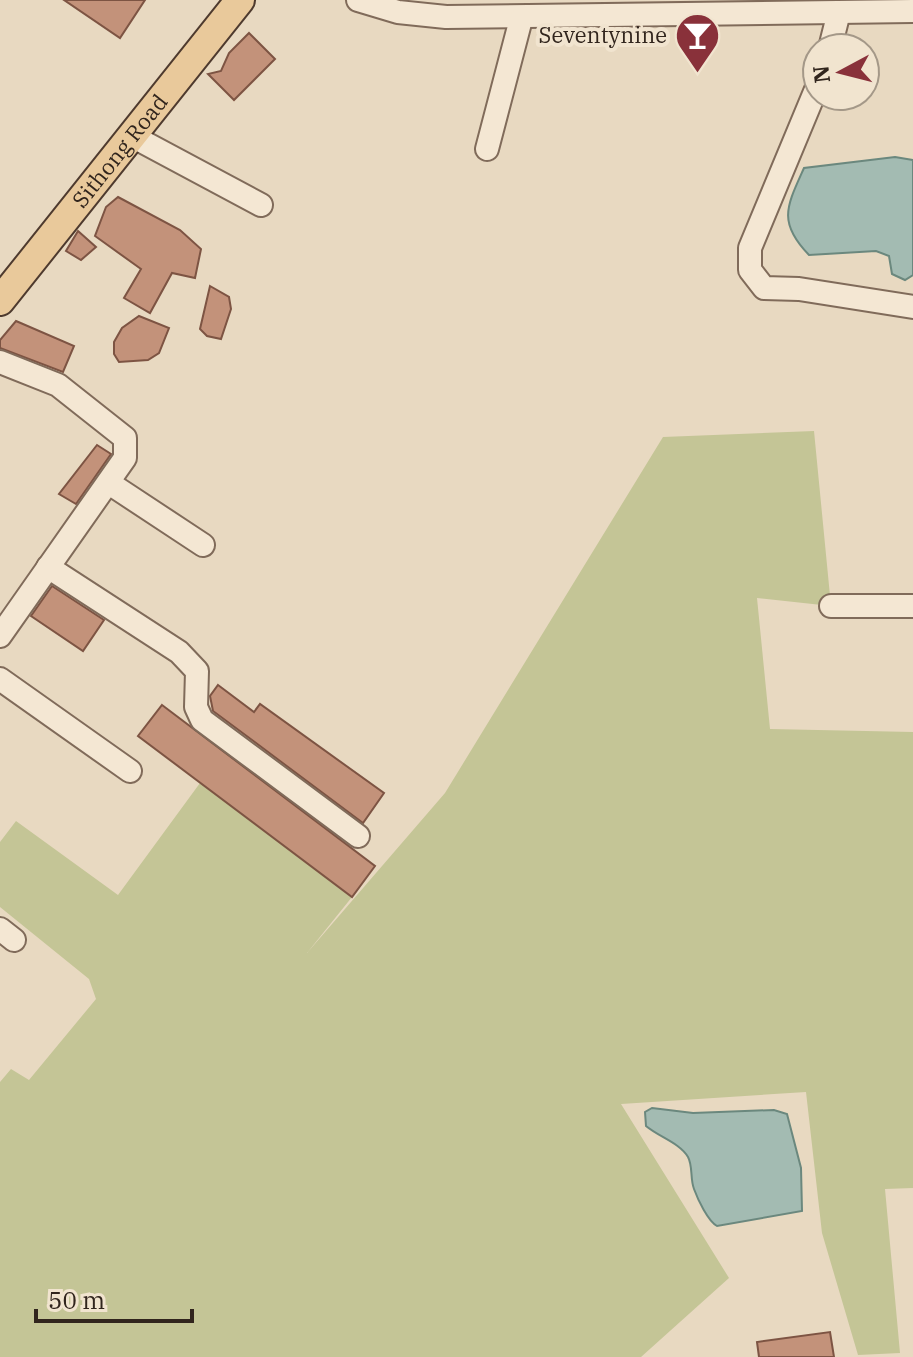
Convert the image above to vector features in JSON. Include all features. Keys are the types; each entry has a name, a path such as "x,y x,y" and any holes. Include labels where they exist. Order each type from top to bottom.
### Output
{"main road":[{"name":"Sithong Road","path":"0,301 240,0"}],"street":[{"path":"358,0 398,12 521,19 562,8 779,6 839,12 913,11"},
{"path":"834,32 839,12"},
{"path":"487,149 521,19"},
{"path":"807,112 750,248 750,270 764,288 799,289 913,307"},
{"path":"132,136 261,205"},
{"path":"0,362 58,385 125,438 125,458 0,636"},
{"path":"109,483 203,545"},
{"path":"48,567 179,652 197,671 196,707 202,720 358,836"},
{"path":"831,606 913,606"},
{"path":"0,679 130,771"}],"green space":[{"path":"814,431 831,606 757,598 770,729 913,732 913,1188 885,1189 900,1353 858,1355 822,1233 806,1092 621,1104 729,1278 641,1357 0,1357 0,1082 11,1069 29,1080 96,999 89,979 0,907 0,842 16,821 118,895 200,783 352,897 307,953 445,793 663,437"}],"shaded area":[{"path":"895,157 913,160 913,275 905,280 892,274 889,256 876,251 809,255 792,233 788,213 804,168"},
{"path":"652,1108 693,1113 774,1110 787,1114 801,1168 802,1211 717,1226 696,1194 688,1157 680,1148 646,1126 645,1112"}],"building":[{"path":"64,0 145,0 120,38"},
{"path":"249,33 275,59 234,100 208,74 221,71 229,53"},
{"path":"118,197 180,230 201,249 195,278 172,273 150,313 124,298 141,269 95,236 106,207"},
{"path":"78,231 96,247 81,260 66,251"},
{"path":"210,286 229,297 231,309 221,339 207,336 200,329"},
{"path":"139,316 169,328 159,353 148,360 119,362 114,354 114,342 122,328"},
{"path":"16,321 74,346 63,372 0,348 0,340"},
{"path":"97,445 111,454 76,504 59,494"},
{"path":"52,586 104,620 83,651 31,616"},
{"path":"218,685 254,712 260,704 384,793 363,823 213,711 210,696"},
{"path":"162,705 375,866 352,897 138,736"},
{"path":"830,1332 834,1357 759,1357 757,1342"}],"place":[{"name":"Seventynine","path":"698,74"}]}
